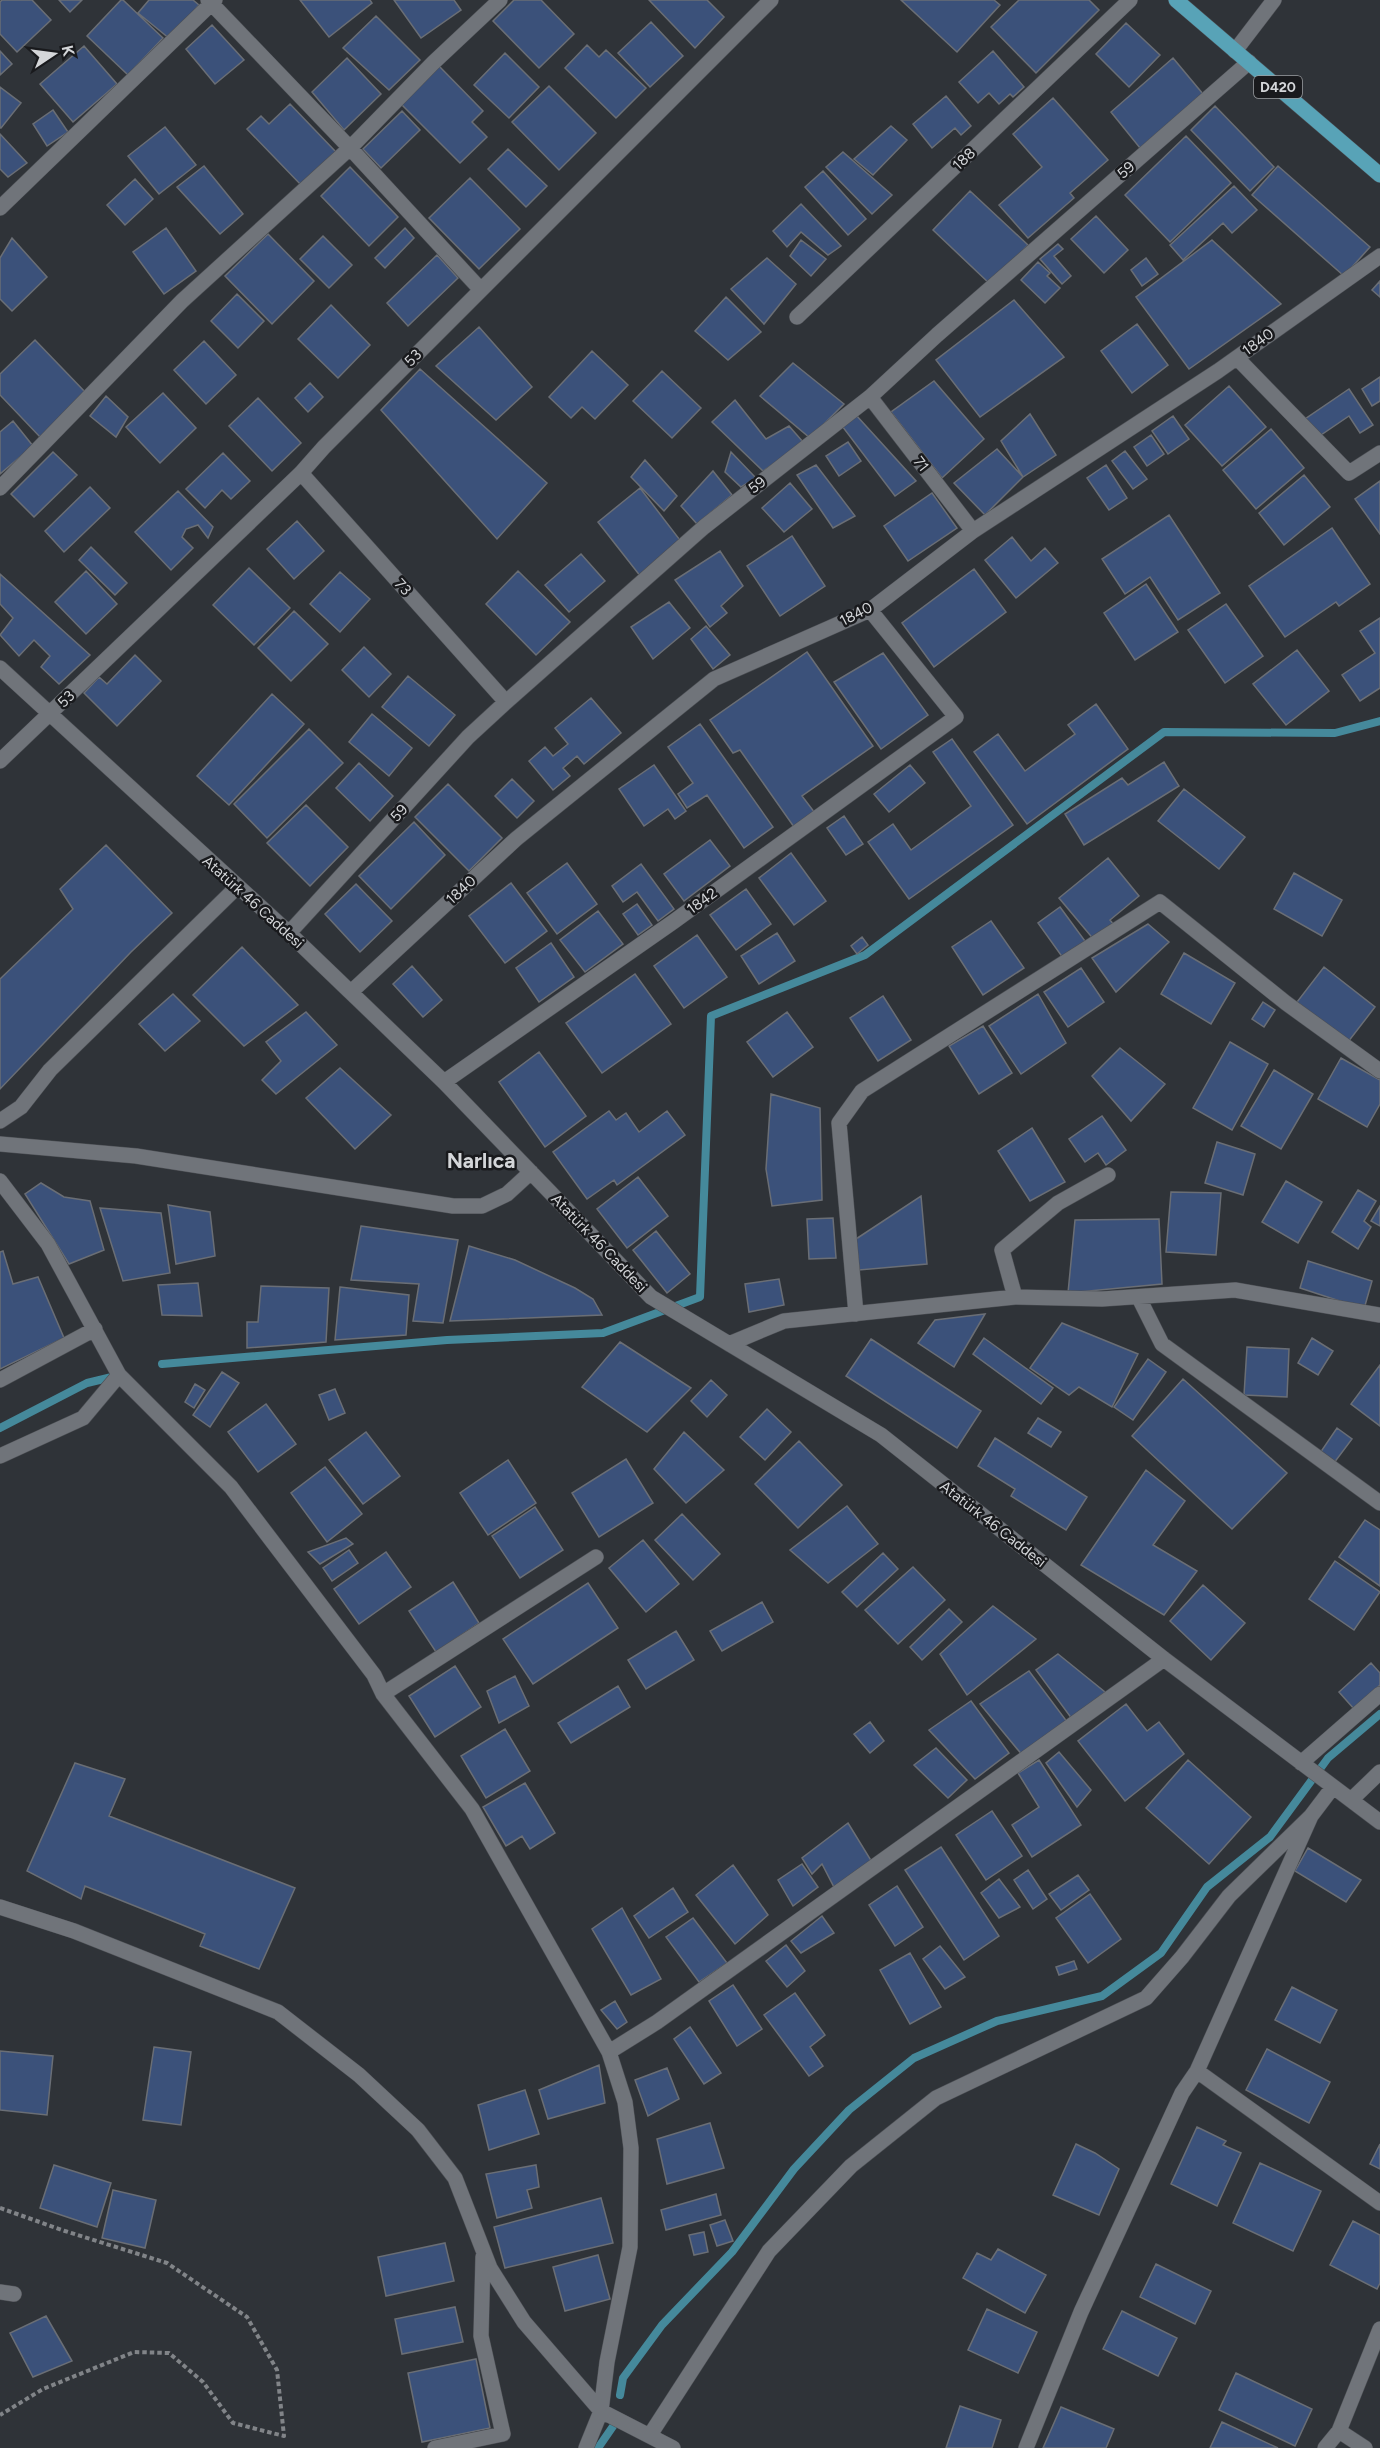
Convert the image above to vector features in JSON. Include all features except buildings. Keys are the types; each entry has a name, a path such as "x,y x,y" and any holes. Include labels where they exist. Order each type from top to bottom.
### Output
{"main road":[{"name":"D420","path":"1176,0 1380,175"}],"street":[{"path":"0,488 183,301 350,148 433,63 500,0"},
{"name":"53","path":"0,761 301,473 555,213 771,0"},
{"name":"188","path":"797,317 1130,0"},
{"path":"1235,51 1274,0"},
{"path":"0,208 211,1 481,290"},
{"name":"59","path":"288,933 468,737 506,702 704,527 870,397 937,335 1249,62"},
{"name":"1840","path":"351,992 516,839 714,679 870,610 973,531 1237,358 1380,255"},
{"path":"1237,358 1348,473 1380,453"},
{"name":"71","path":"870,397 973,531"},
{"name":"73","path":"301,473 506,702"},
{"name":"1842","path":"444,1082 673,922 956,717 870,610"},
{"name":"Atatürk 46 Caddesi","path":"0,668 351,992 444,1082 656,1301 881,1435 1164,1659 1380,1822"},
{"path":"0,1120 21,1107 51,1070 236,888"},
{"path":"856,1314 838,1123 862,1091 1160,902 1286,1003 1380,1071"},
{"path":"0,1144 136,1156 453,1206 482,1206 507,1194 531,1172"},
{"path":"1015,1297 1002,1250 1058,1203 1108,1175"},
{"path":"0,1181 48,1244 119,1375 231,1487 374,1675 384,1694 472,1809 609,2052 625,2102 631,2148 630,2247 607,2362 601,2411 586,2448"},
{"path":"729,1344 784,1321 1015,1297 1139,1298 1235,1290 1380,1315"},
{"path":"1139,1298 1162,1344 1380,1503"},
{"path":"0,1380 95,1329"},
{"path":"0,1455 83,1418 119,1375"},
{"path":"384,1694 596,1557"},
{"path":"609,2052 657,2022 1164,1659"},
{"path":"1301,1763 1380,1694"},
{"path":"1351,1800 1380,1772"},
{"path":"650,2435 768,2251 851,2166 936,2098 1146,1998 1182,1957 1229,1896 1311,1816 1333,1787"},
{"path":"1026,2448 1081,2312 1182,2092 1197,2071 1311,1816"},
{"path":"0,1906 85,1936 278,2012 359,2075 418,2130 455,2178 490,2268 524,2322 601,2411 673,2448"},
{"path":"1197,2071 1380,2203"},
{"path":"435,2448 503,2434 481,2336 483,2251"},
{"path":"1326,2448 1340,2431 1380,2329"},
{"path":"1340,2431 1365,2448"}],"path":[{"path":"0,2208 167,2263 247,2318 277,2370 284,2436 233,2422 203,2382 169,2354 134,2352 43,2389 0,2415"}],"waterway":[{"path":"162,1364 447,1340 603,1333 700,1297 711,1016 865,955 1164,732 1335,733 1380,721"},
{"path":"0,1428 87,1383 112,1377"},
{"path":"620,2395 623,2378 662,2325 732,2252 794,2169 849,2110 914,2058 997,2021 1102,1996 1161,1953 1207,1887 1270,1837 1328,1758 1380,1714"},
{"path":"598,2448 616,2422"}],"district":[{"name":"Narlıca","path":"481,1161"}]}
